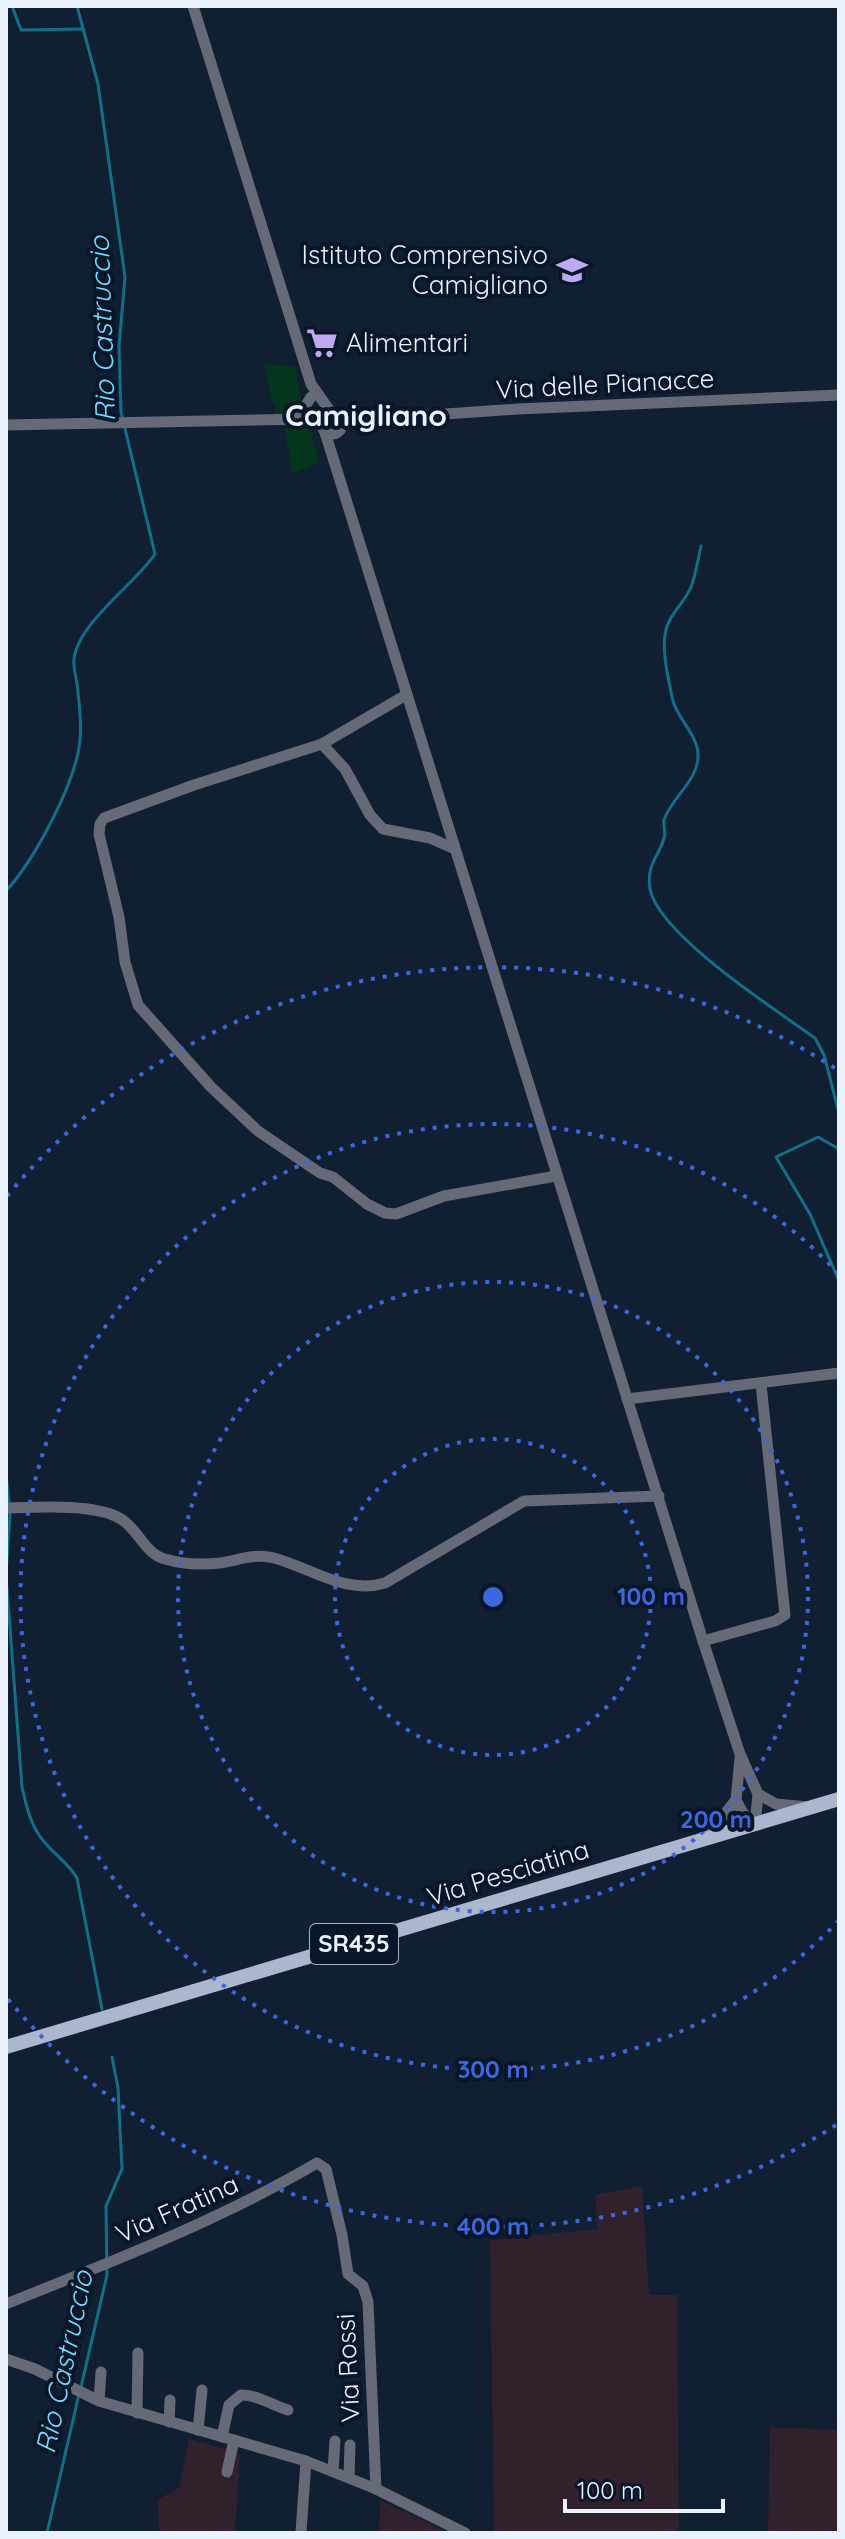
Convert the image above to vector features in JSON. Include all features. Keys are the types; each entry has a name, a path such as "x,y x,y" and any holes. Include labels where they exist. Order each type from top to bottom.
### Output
{"main road":[{"name":"Via Pesciatina","path":"6,2047 839,1799"}],"street":[{"path":"193,6 311,384 331,422 334,463 556,1176 703,1641 740,1754 758,1794 755,1825"},
{"path":"297,420 311,397 311,384"},
{"name":"Via delle Pianacce","path":"6,425 331,422 518,409 839,395"},
{"path":"311,397 331,422"},
{"path":"406,695 322,744 104,818 99,834 119,917 125,962 138,1005 211,1087 258,1131 385,1213 396,1214 444,1196 556,1176"},
{"path":"322,744 345,769 370,815 383,829 430,838 455,849"},
{"path":"627,1399 839,1373"},
{"path":"703,1641 775,1621 785,1615 761,1384"},
{"path":"12,1508 80,1509 119,1517 162,1559 206,1563 250,1556 272,1558 341,1583 364,1587 385,1583 524,1501 659,1496"},
{"path":"740,1754 736,1800 755,1825"},
{"path":"758,1794 776,1804 812,1807"},
{"path":"703,1841 736,1800"},
{"name":"Via Fratina","path":"6,2304 259,2197 317,2163"},
{"name":"Via Rossi","path":"317,2163 326,2169 348,2274 363,2286 368,2302 376,2489"},
{"path":"137,2413 138,2353"},
{"path":"6,2359 35,2369 99,2401 306,2461 349,2477 465,2533"},
{"path":"99,2401 101,2372"},
{"path":"198,2430 202,2390"},
{"path":"227,2472 229,2405 241,2395 256,2397 264,2403 288,2410"},
{"path":"169,2422 170,2400"},
{"path":"333,2471 335,2441"},
{"path":"349,2477 350,2445"},
{"path":"301,2532 306,2461"}],"shaded area":[{"path":"642,2186 649,2295 677,2295 679,2533 494,2533 490,2240 597,2229 595,2195"},
{"path":"770,2427 839,2430 839,2533 768,2533"},
{"path":"189,2439 240,2453 235,2533 159,2533 158,2500 179,2487"},
{"path":"380,2500 449,2533 379,2533"}],"green space":[{"path":"264,364 295,367 300,408 275,415 275,402 272,402"},
{"path":"309,425 319,462 292,474 285,430 288,426"}],"waterway":[{"path":"12,6 21,30 83,29"},
{"name":"Rio Castruccio","path":"6,891 53,819 77,756 80,718 74,662 78,645 96,618 155,554 121,412 119,346 125,277 98,84 77,6"},
{"path":"701,546 691,587 666,628 664,643 673,701 695,742 697,765 667,812 665,836 651,867 650,889 658,907 674,928 696,949 748,991 815,1038 824,1055 839,1113"},
{"path":"839,1149 818,1137 776,1157 810,1214 839,1281"},
{"name":"Rio Castruccio","path":"6,1473 9,1505"},
{"name":"Rio Castruccio","path":"10,1513 6,1575 22,1787 28,1812 43,1841 77,1878 102,2009"},
{"name":"Rio Castruccio","path":"81,2387 107,2275 106,2206 122,2169 118,2088 112,2057"},
{"name":"Rio Castruccio","path":"47,2533 79,2394"}],"place":[{"name":"Istituto Comprensivo Camigliano","path":"572,270"},
{"name":"Alimentari","path":"322,343"}],"district":[{"name":"Camigliano","path":"366,416"}]}
